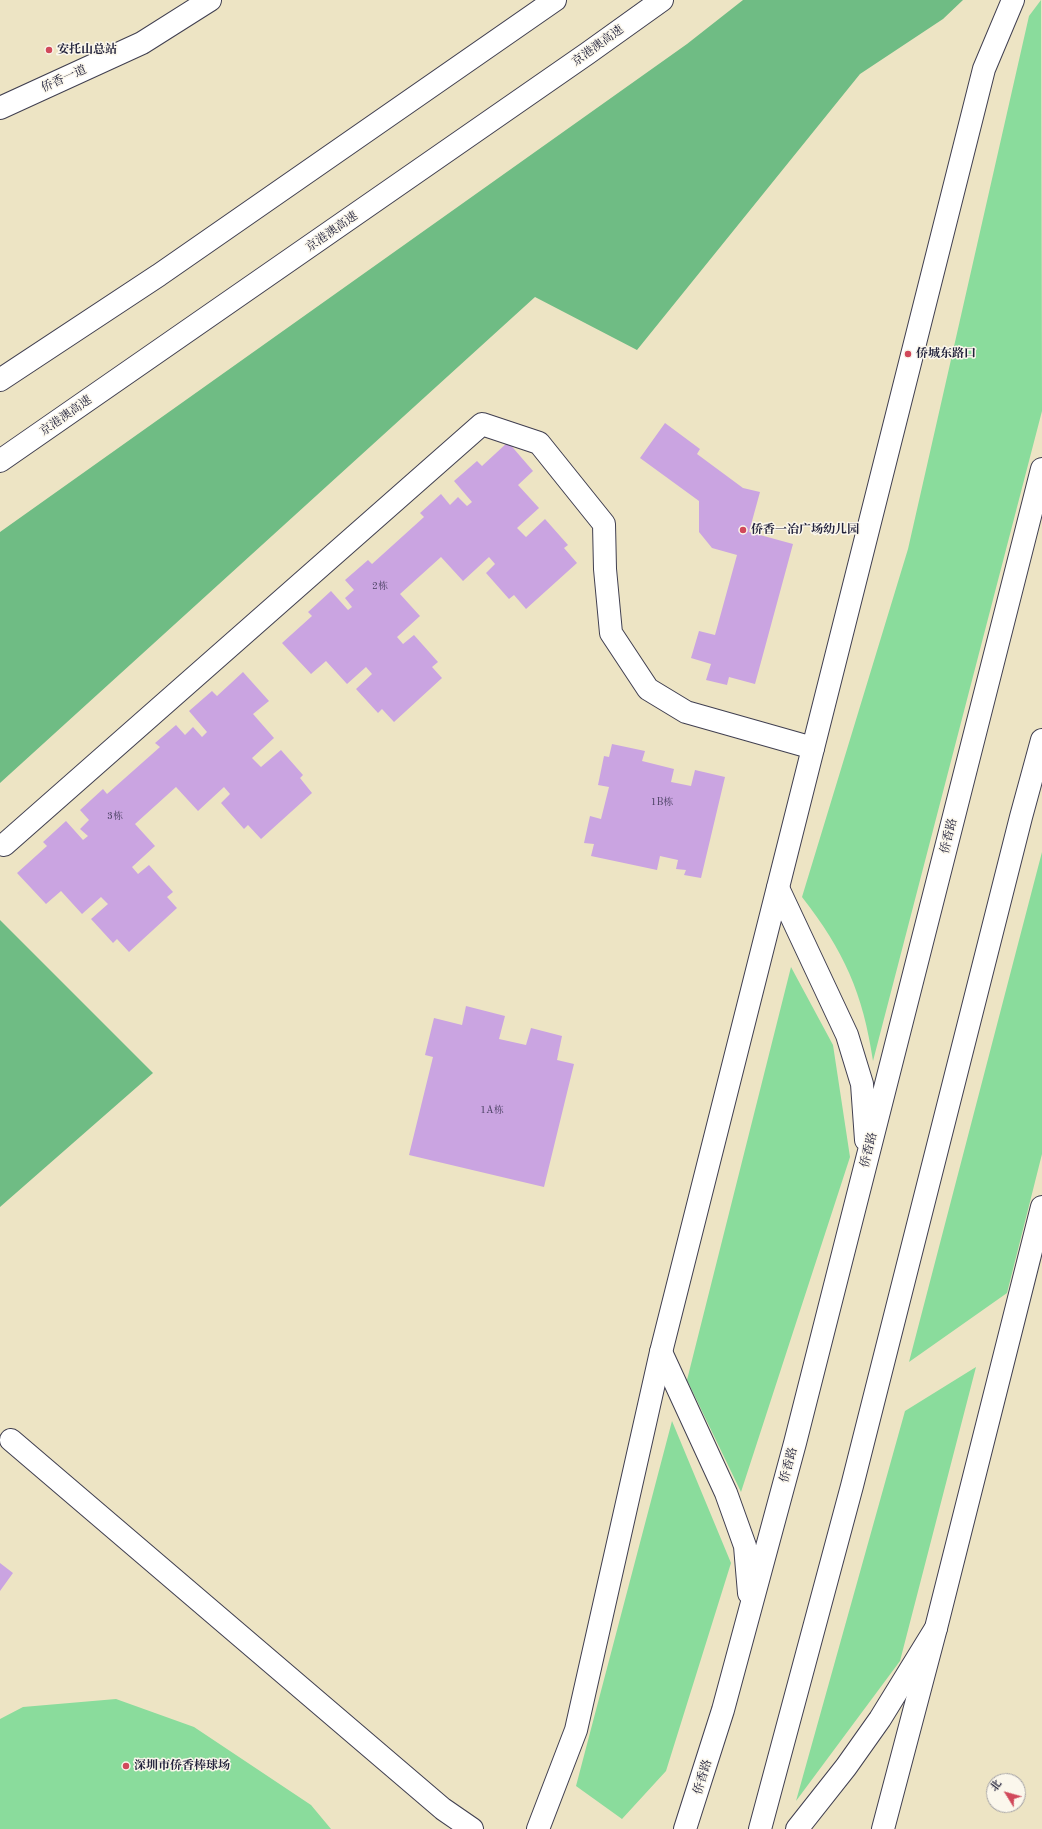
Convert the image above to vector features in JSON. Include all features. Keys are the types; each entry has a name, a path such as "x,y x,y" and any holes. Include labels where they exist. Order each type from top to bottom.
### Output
{"main road":[{"name":"侨香一道","path":"0,108 142,43 210,0"},
{"path":"0,380 159,275 555,0"},
{"name":"京港澳高速","path":"0,461 588,54 662,0"},
{"path":"538,1829 576,1730 661,1352 984,69 1013,0"},
{"path":"4,844 482,424 539,443 604,524 604,569 611,633 648,688 686,712 813,748"},
{"name":"侨香路","path":"685,1829 724,1710 795,1444 1042,469"},
{"path":"760,1829 852,1486 1019,824 1042,740"},
{"path":"778,888 847,1035 862,1084 867,1157"},
{"path":"883,1829 936,1628 1042,1207"},
{"path":"661,1352 726,1492 745,1546 750,1610"},
{"path":"11,1440 443,1809 472,1829"},
{"path":"797,1829 846,1767 880,1719 936,1628"}],"green space":[{"path":"743,0 963,0 943,19 860,74 637,350 535,297 0,783 0,532 687,44"},
{"path":"1041,0 1042,411 873,1061 864,1014 850,974 829,936 802,897 908,549 1029,16"},
{"path":"1042,852 1042,1154 1007,1293 909,1362"},
{"path":"0,920 153,1073 0,1207"},
{"path":"791,967 833,1045 850,1157 741,1492 687,1380"},
{"path":"976,1367 900,1661 796,1801 905,1411"},
{"path":"672,1421 731,1563 666,1771 622,1819 576,1786"},
{"name":"深圳市侨香棒球场","path":"116,1699 194,1727 311,1805 331,1829 0,1829 0,1719 23,1707"}],"building":[{"path":"665,423 700,449 697,454 743,488 760,492 749,532 793,544 755,684 729,677 727,685 706,680 711,664 691,658 699,631 715,635 737,555 712,548 699,532 699,501 640,458"},
{"path":"508,442 533,471 518,485 539,508 517,528 526,537 545,519 568,545 564,548 577,563 526,609 514,595 509,599 486,573 495,564 489,557 463,581 441,557 400,594 420,616 397,637 403,644 414,635 438,662 432,667 442,678 394,722 382,709 378,713 356,689 372,674 366,667 347,684 326,661 311,674 282,643 312,616 308,612 331,591 348,610 352,607 345,598 354,590 345,580 368,560 372,564 424,517 420,513 441,494 450,505 458,497 467,506 472,502 454,481 477,461 482,466"},
{"path":"243,672 269,701 253,714 274,738 252,758 261,767 281,750 303,775 300,778 312,793 261,839 248,825 244,829 221,803 230,794 224,787 198,811 176,787 135,824 155,846 132,867 138,874 149,865 173,892 167,897 177,908 129,952 117,939 113,943 91,919 108,904 101,897 82,914 61,891 46,904 17,873 47,846 43,842 66,821 83,840 88,836 80,829 89,820 80,810 103,789 107,794 160,747 155,743 176,725 185,735 193,727 202,737 207,732 189,711 212,691 217,696"},
{"path":"612,744 645,751 642,761 674,769 671,782 691,786 695,770 725,777 701,878 684,875 686,870 676,869 678,860 660,856 657,870 591,856 594,844 584,843 590,816 601,819 609,787 598,785 604,756 609,757"},
{"path":"466,1006 505,1016 499,1039 526,1045 531,1028 562,1036 557,1060 574,1064 544,1187 409,1155 433,1057 425,1055 434,1018 462,1025"},
{"path":"0,1563 13,1573 0,1591"}],"place":[{"name":"安托山总站","path":"49,50"},
{"name":"侨城东路口","path":"908,354"},
{"name":"侨香一冶广场幼儿园","path":"743,530"},
{"name":"深圳市侨香棒球场","path":"126,1766"}]}
